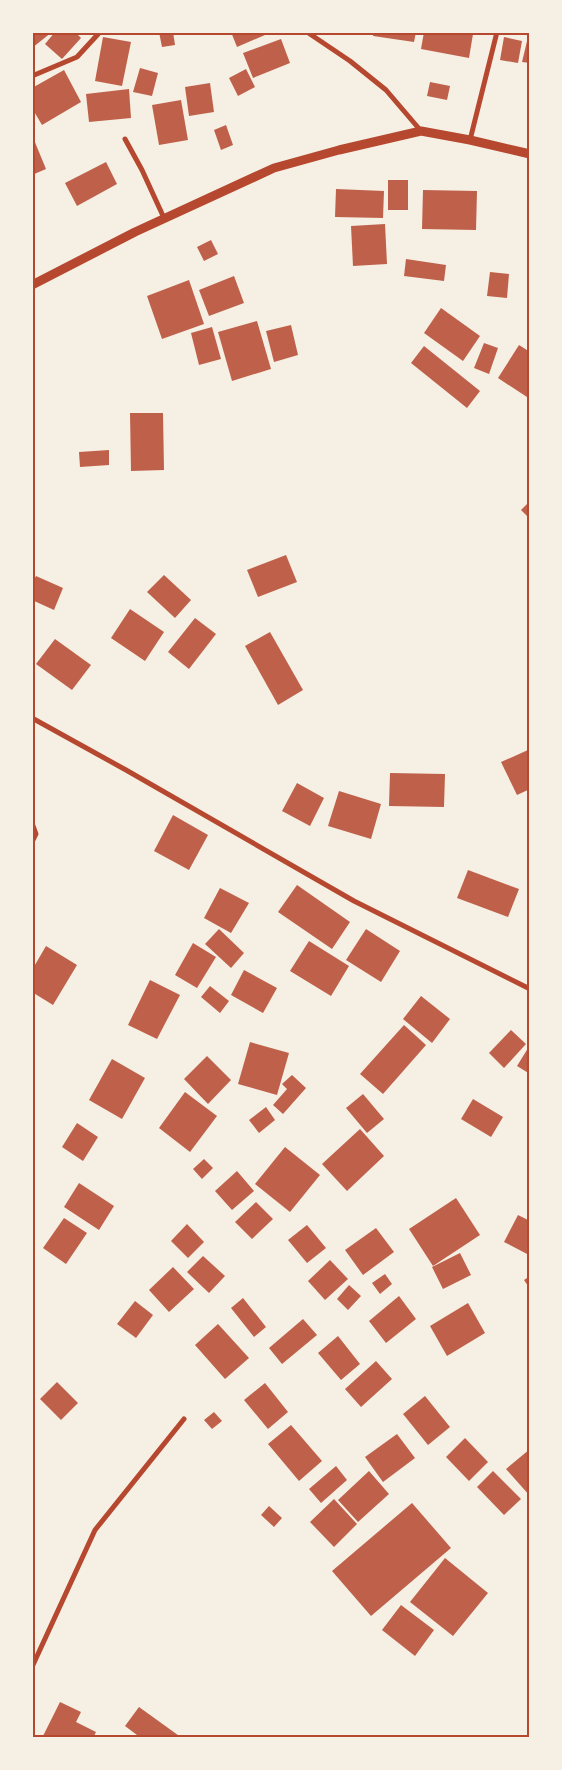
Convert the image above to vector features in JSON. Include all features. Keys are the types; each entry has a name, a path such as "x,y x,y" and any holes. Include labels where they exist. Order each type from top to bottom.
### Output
{"street":[{"path":"32,76 77,57 100,32"},
{"path":"307,32 350,61 386,90 421,132"},
{"path":"470,140 497,32"},
{"path":"32,285 164,218 274,168 383,139 421,132 470,140 530,154"},
{"path":"125,138 164,218"},
{"path":"32,718 354,901 530,989"},
{"path":"32,823 36,834 32,842"},
{"path":"32,1667 95,1530 184,1419"}],"building":[{"path":"32,32 52,32 32,48"},
{"path":"55,32 75,32 81,38 62,59 45,44"},
{"path":"159,32 173,32 175,45 162,47"},
{"path":"231,32 264,32 265,35 237,47"},
{"path":"374,32 416,32 414,42 373,36"},
{"path":"424,32 473,34 469,58 421,49"},
{"path":"103,37 131,42 122,86 95,81"},
{"path":"504,37 522,41 518,63 500,60"},
{"path":"528,37 530,37 530,63 522,62"},
{"path":"281,39 290,63 253,78 243,53"},
{"path":"140,68 158,73 152,96 133,92"},
{"path":"246,69 255,87 238,96 229,78"},
{"path":"64,70 81,102 42,125 32,108 32,88"},
{"path":"430,82 450,86 447,100 427,96"},
{"path":"210,83 214,112 189,116 185,87"},
{"path":"129,89 131,118 89,122 86,94"},
{"path":"181,100 188,140 159,145 152,105"},
{"path":"226,125 233,145 221,150 214,130"},
{"path":"32,135 46,169 32,175"},
{"path":"106,162 117,184 77,206 65,183"},
{"path":"388,180 408,180 408,210 388,210"},
{"path":"336,189 384,191 383,218 335,217"},
{"path":"423,190 477,191 476,230 422,229"},
{"path":"385,224 387,264 353,266 351,226"},
{"path":"211,240 218,254 204,261 197,247"},
{"path":"406,259 446,265 444,281 404,276"},
{"path":"490,272 509,274 507,298 487,296"},
{"path":"234,276 244,303 209,316 199,290"},
{"path":"189,280 204,324 162,339 147,296"},
{"path":"441,308 480,336 463,361 424,333"},
{"path":"257,321 271,369 232,381 218,332"},
{"path":"291,325 298,355 274,362 266,331"},
{"path":"212,327 221,359 199,365 191,333"},
{"path":"484,343 498,348 489,374 474,368"},
{"path":"519,345 530,352 530,399 498,378"},
{"path":"424,346 480,391 467,408 411,363"},
{"path":"130,413 163,413 164,470 131,471"},
{"path":"109,450 109,465 80,467 79,452"},
{"path":"530,501 530,519 521,510"},
{"path":"286,555 297,582 258,597 247,570"},
{"path":"164,575 191,600 175,618 147,592"},
{"path":"36,576 63,588 54,610 32,600 32,583"},
{"path":"130,609 164,632 145,661 111,638"},
{"path":"195,618 216,634 189,669 168,652"},
{"path":"270,632 303,690 278,705 245,646"},
{"path":"55,639 91,665 72,690 36,664"},
{"path":"528,750 530,789 517,795 501,762"},
{"path":"390,773 445,774 444,807 389,806"},
{"path":"297,783 324,798 310,826 282,811"},
{"path":"339,791 381,804 371,839 328,826"},
{"path":"173,815 208,835 189,870 154,851"},
{"path":"468,870 519,889 508,917 457,898"},
{"path":"297,885 350,922 332,949 278,912"},
{"path":"220,888 249,903 231,933 204,918"},
{"path":"219,929 244,953 231,968 205,944"},
{"path":"366,929 400,951 381,982 346,960"},
{"path":"309,941 349,966 331,996 290,971"},
{"path":"193,943 216,957 197,988 175,975"},
{"path":"46,946 77,965 53,1005 32,992 32,970"},
{"path":"244,970 277,988 263,1013 231,995"},
{"path":"150,980 180,995 157,1039 128,1025"},
{"path":"210,986 229,1001 220,1013 201,997"},
{"path":"421,996 450,1019 432,1043 403,1019"},
{"path":"404,1025 426,1045 383,1094 360,1074"},
{"path":"511,1030 526,1044 504,1068 489,1053"},
{"path":"250,1042 289,1053 277,1095 238,1084"},
{"path":"530,1045 530,1074 517,1066"},
{"path":"207,1056 231,1080 208,1104 184,1079"},
{"path":"112,1059 145,1078 122,1119 89,1100"},
{"path":"292,1075 306,1088 283,1114 273,1105 287,1089 282,1084"},
{"path":"185,1092 217,1116 190,1152 159,1128"},
{"path":"363,1094 384,1119 367,1133 346,1108"},
{"path":"473,1099 503,1117 491,1137 461,1119"},
{"path":"266,1107 275,1120 259,1133 249,1120"},
{"path":"77,1123 98,1137 83,1161 62,1147"},
{"path":"360,1129 384,1156 347,1191 322,1164"},
{"path":"285,1147 320,1175 290,1212 255,1184"},
{"path":"204,1159 213,1168 202,1179 193,1169"},
{"path":"237,1171 254,1191 232,1210 215,1191"},
{"path":"79,1183 114,1206 99,1230 64,1207"},
{"path":"456,1198 480,1235 433,1266 409,1229"},
{"path":"256,1202 273,1219 252,1239 235,1222"},
{"path":"518,1215 530,1221 529,1255 504,1242"},
{"path":"64,1218 87,1233 66,1264 43,1248"},
{"path":"187,1224 204,1242 188,1258 171,1241"},
{"path":"307,1225 326,1248 307,1263 288,1240"},
{"path":"376,1228 394,1252 363,1275 345,1250"},
{"path":"460,1253 471,1275 443,1289 432,1267"},
{"path":"203,1256 225,1276 209,1293 187,1272"},
{"path":"330,1260 348,1279 325,1300 308,1281"},
{"path":"173,1267 194,1289 169,1312 149,1290"},
{"path":"385,1274 392,1284 380,1294 372,1283"},
{"path":"530,1276 530,1289 524,1280"},
{"path":"349,1285 361,1296 348,1310 337,1299"},
{"path":"399,1296 416,1319 386,1343 369,1321"},
{"path":"243,1298 266,1327 254,1337 231,1308"},
{"path":"135,1301 153,1315 136,1338 117,1324"},
{"path":"468,1303 485,1333 447,1356 430,1326"},
{"path":"303,1319 317,1335 282,1364 269,1348"},
{"path":"218,1324 249,1358 225,1379 195,1345"},
{"path":"338,1336 360,1364 341,1380 318,1353"},
{"path":"376,1361 392,1379 361,1407 345,1389"},
{"path":"57,1382 78,1403 61,1420 40,1399"},
{"path":"265,1383 288,1412 268,1429 244,1400"},
{"path":"425,1396 450,1427 428,1445 403,1414"},
{"path":"214,1412 222,1421 212,1429 204,1420"},
{"path":"291,1425 322,1461 299,1481 268,1444"},
{"path":"397,1434 415,1458 383,1482 365,1457"},
{"path":"465,1438 488,1462 469,1481 446,1457"},
{"path":"530,1449 530,1496 506,1469"},
{"path":"336,1466 347,1480 321,1503 309,1489"},
{"path":"369,1471 389,1494 358,1522 338,1500"},
{"path":"493,1471 521,1499 504,1515 477,1487"},
{"path":"334,1499 357,1524 334,1547 310,1522"},
{"path":"412,1503 451,1548 371,1616 332,1571"},
{"path":"269,1506 282,1518 274,1527 261,1515"},
{"path":"445,1558 488,1593 453,1636 410,1602"},
{"path":"401,1605 434,1630 415,1656 382,1630"},
{"path":"60,1702 81,1712 76,1722 96,1732 93,1738 42,1738"},
{"path":"139,1707 182,1738 141,1738 125,1726"}]}
